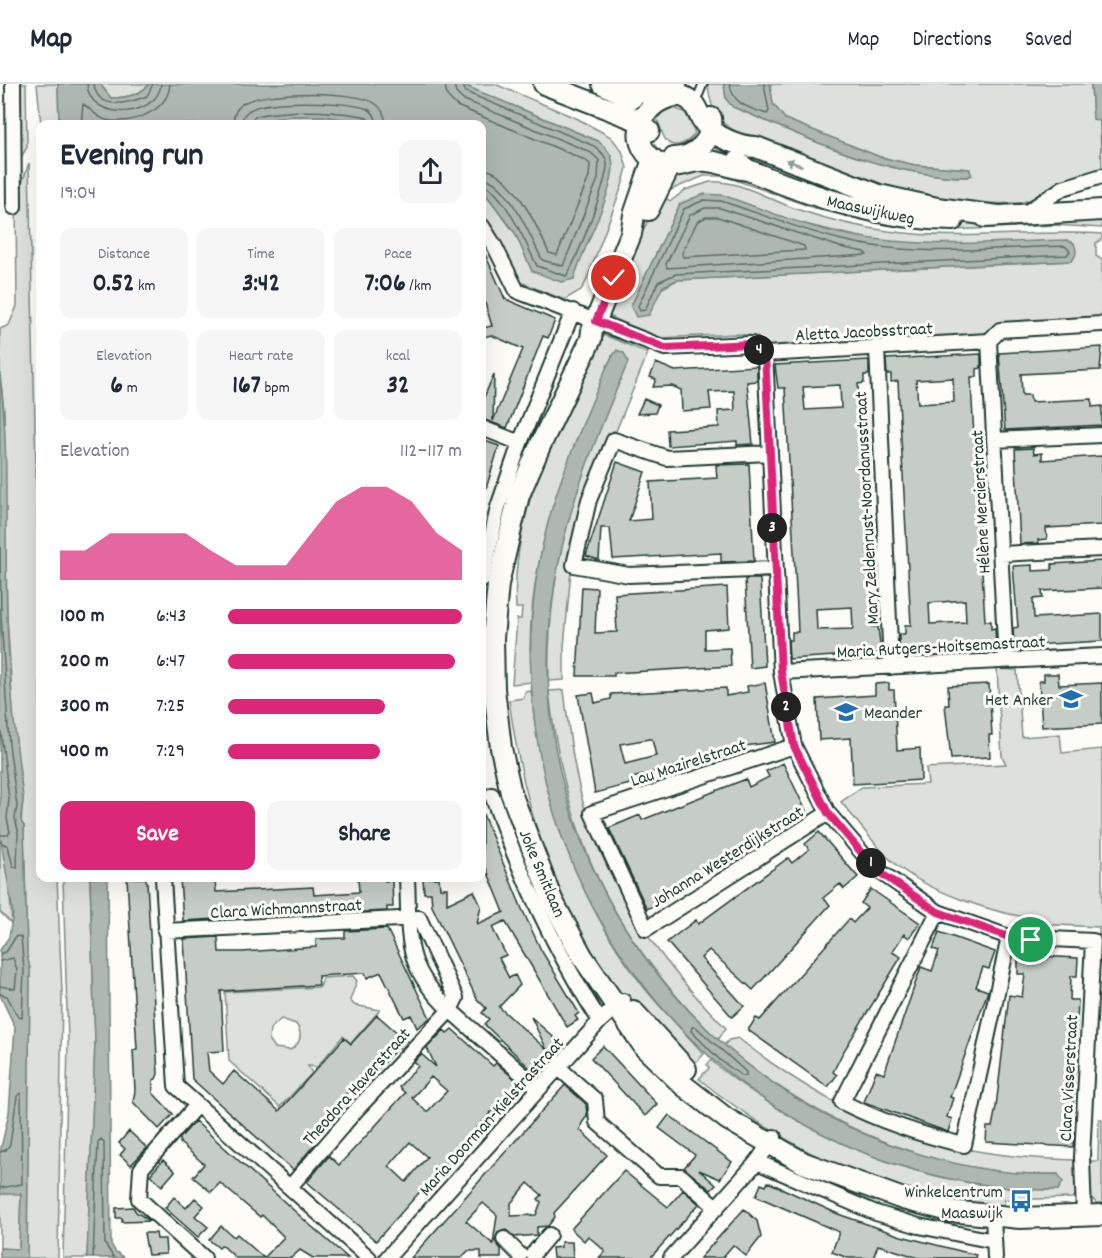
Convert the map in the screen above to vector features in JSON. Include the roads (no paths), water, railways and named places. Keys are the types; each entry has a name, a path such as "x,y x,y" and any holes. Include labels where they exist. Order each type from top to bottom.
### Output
{"street":[{"path":"13,84 14,207"},
{"path":"543,84 590,104 603,105 640,127"},
{"path":"603,84 625,95 653,98"},
{"path":"620,84 653,98"},
{"path":"672,86 688,89 708,108 712,126 700,155 678,167 643,146 640,127 653,98 672,86"},
{"name":"Maaswijkweg","path":"712,126 749,140 756,147 879,195 937,208 998,216"},
{"name":"Maaswijkweg","path":"700,155 738,163 748,170 810,195 879,214 913,219 957,220 1102,210"},
{"name":"Joke Smitlaan","path":"666,161 645,216 631,234 594,325 585,335 579,352 579,360 553,420 528,496 492,583 511,744 501,793 620,1004 691,1075 771,1141 869,1186 950,1211 993,1216 1093,1216"},
{"path":"1023,215 1063,188 1102,176"},
{"name":"Aletta Jacobsstraat","path":"486,232 517,291 573,311 594,325 665,348 752,344 765,354 877,348 989,341 1000,330 1102,324"},
{"path":"492,583 498,507 520,443 573,311"},
{"name":"Hélène Mercierstraat","path":"989,341 1006,661"},
{"name":"Mary Zeldenrust-Noordanusstraat","path":"877,348 891,667"},
{"path":"765,354 774,569 781,672 794,746 828,813 876,870 938,912 1009,937 964,1145 921,1135 875,1119 842,1102 938,912"},
{"path":"486,430 520,443"},
{"path":"994,440 1102,435"},
{"path":"769,453 668,458 614,440 589,500 574,565 629,575 774,569"},
{"path":"1001,554 1102,549"},
{"name":"Maria Rutgers-Hoitsemastraat","path":"781,672 1102,656"},
{"name":"Lau Mazirelstraat","path":"646,928 592,813 794,746"},
{"path":"501,793 544,927 569,974 600,1021"},
{"name":"Johanna Westerdijkstraat","path":"646,928 828,813"},
{"path":"162,882 176,1086 369,1258"},
{"path":"407,882 409,920 416,968 428,989 539,1089"},
{"path":"409,920 419,918 447,978 456,998 450,1010"},
{"name":"Clara Wichmannstraat","path":"165,931 409,920"},
{"name":"Clara Visserstraat","path":"1009,937 1093,941 1082,1156 1093,1216"},
{"name":"Maria Doorman-Kielstrastraat","path":"387,1258 600,1021 620,1004"},
{"name":"Theodora Haverstraat","path":"290,1187 358,1108 450,1010"},
{"path":"559,1068 595,1100 597,1122 658,1176 681,1176 717,1208"},
{"path":"197,1105 141,1169 140,1199 204,1258"},
{"path":"670,1258 757,1162 771,1141"},
{"path":"757,1162 876,1213 919,1226 994,1241"},
{"path":"993,1216 995,1258"},
{"path":"504,1239 527,1256 549,1235"}],"water":[{"path":"58,84 100,84 111,98 122,98 132,96 149,84 461,84 598,141 610,154 613,170 605,201 574,279 561,282 532,271 515,233 486,194 486,120 348,120 323,116 290,116 267,120 59,120"},
{"path":"724,84 770,84 773,104 785,119 880,157 915,165 969,169 972,175 967,177 936,175 905,170 847,154 733,107 726,99"},
{"path":"1091,84 1102,84 1101,157 1100,121 1093,119"},
{"path":"703,194 722,195 784,217 848,235 902,242 957,244 1067,240 1074,243 1076,253 1071,261 677,280 663,286 649,315 636,317 631,306 680,204"},
{"path":"617,350 624,353 628,362 584,472 562,545 550,622 548,662 555,746 576,827 610,902 655,971 711,1033 775,1085 847,1126 926,1156 991,1170 1024,1174 1058,1174 1063,1182 1058,1190 931,1174 816,1130 716,1062 635,974 575,870 540,755 531,631 553,505 583,424 607,367"},
{"path":"0,375 6,465 8,639 23,797 21,816 24,826 27,955 30,969 27,1258 0,1258 0,1248 19,1249 21,1194 0,1194 0,1152 9,1113 15,1027 0,995 0,950 9,937 13,913 0,835"},
{"path":"90,882 108,882 111,1244 115,1251 124,1258 87,1258 95,1042"}],"place":[{"name":"Het Anker","path":"1071,699"},
{"name":"Meander","path":"846,712"},
{"name":"Winkelcentrum Maaswijk","path":"1021,1201"}]}
